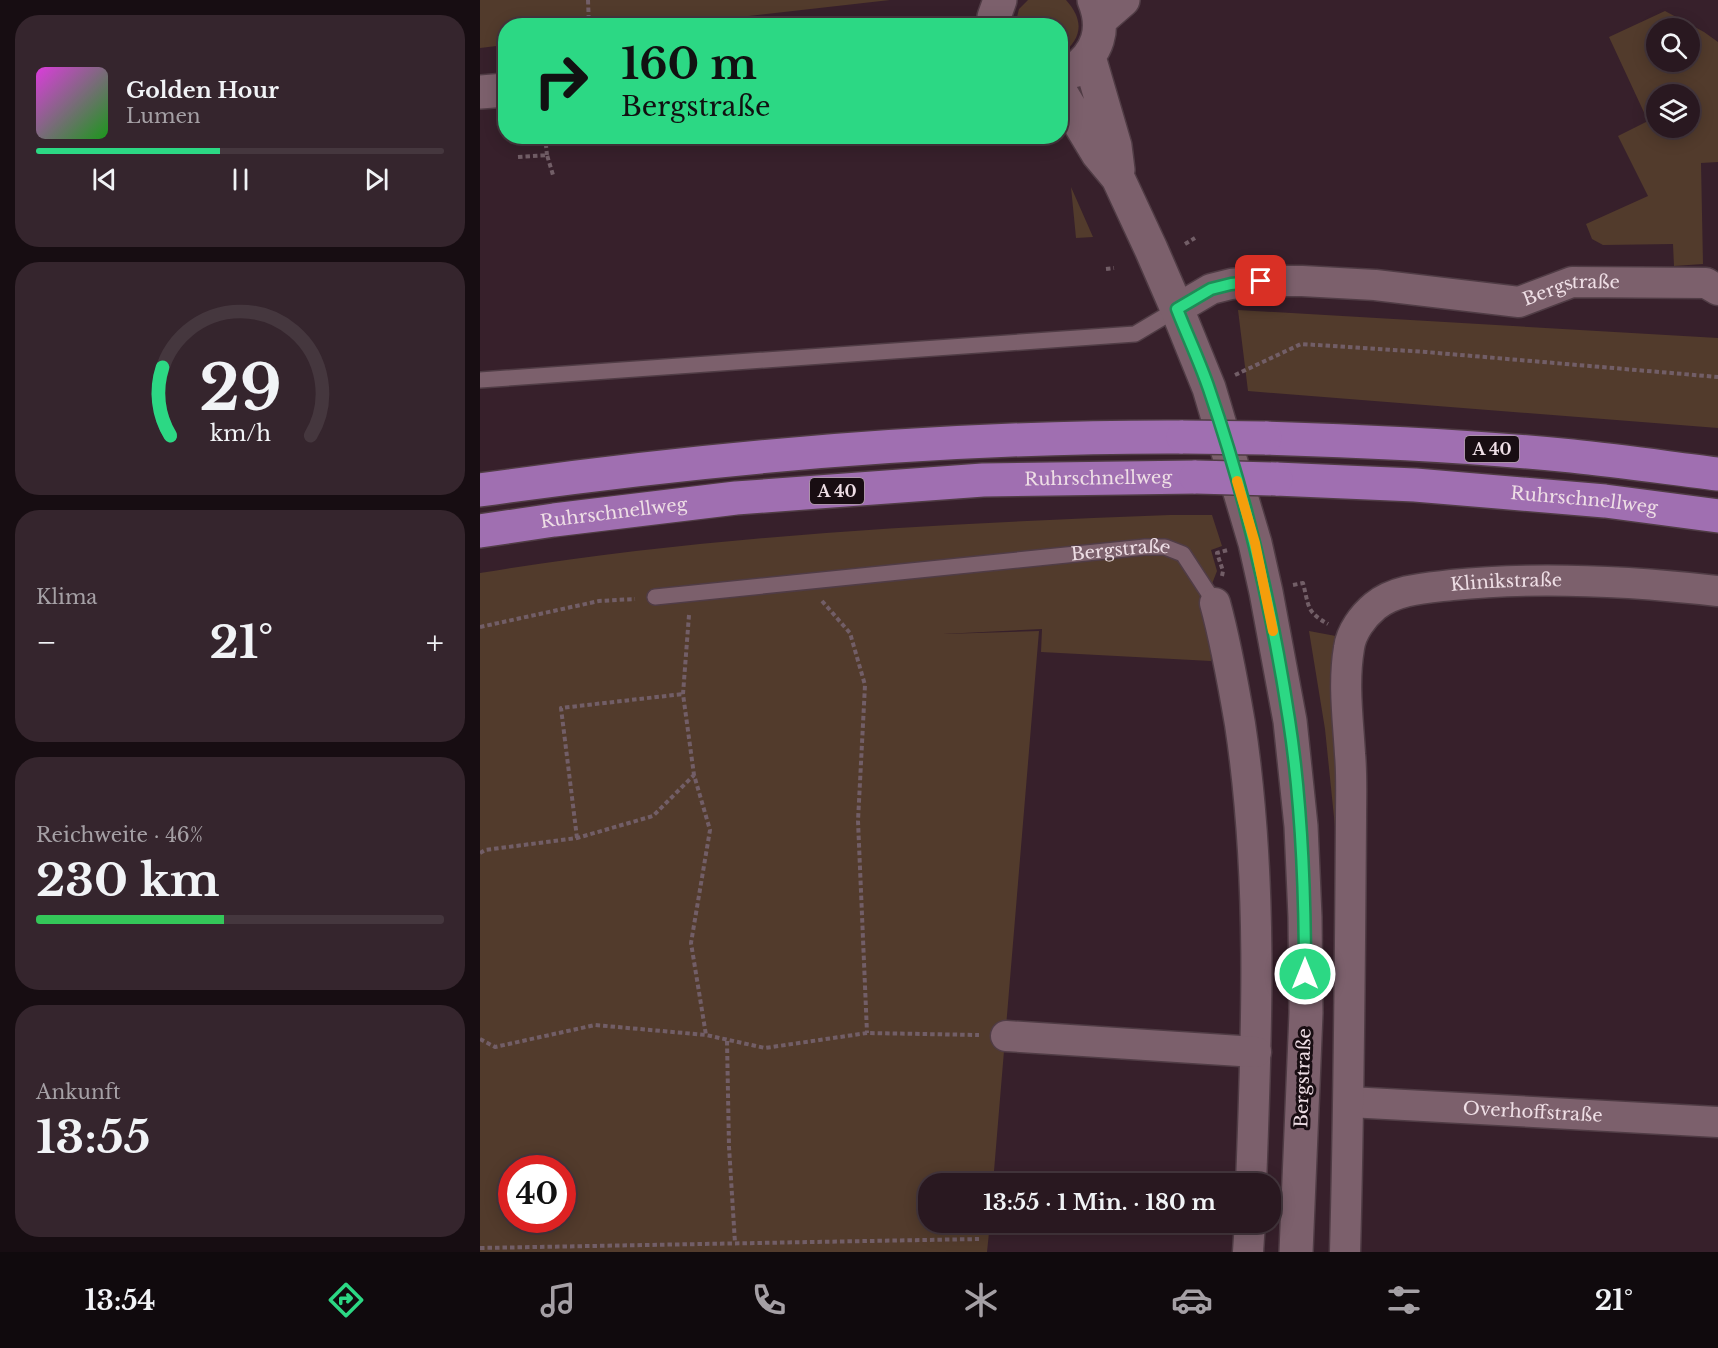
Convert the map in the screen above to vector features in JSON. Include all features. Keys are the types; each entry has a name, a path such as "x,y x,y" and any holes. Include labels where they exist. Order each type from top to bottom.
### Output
{"highway":[{"name":"A 40","path":"480,490 686,464 834,450 1056,438 1265,438 1374,442 1573,456 1718,474"},
{"name":"Ruhrschnellweg","path":"480,531 760,496 983,480 1196,477 1415,485 1593,500 1718,516"}],"street":[{"path":"1068,73 1089,57 1095,48 1106,7"},
{"name":"Bergstraße","path":"1089,57 1115,146 1119,178"},
{"path":"480,92 498,91"},
{"name":"Bergstraße","path":"1068,104 1098,154 1119,178 1177,309 1209,388 1249,523 1266,592 1290,722 1301,826 1306,1013 1296,1252"},
{"name":"Bergstraße","path":"1177,309 1211,289 1261,281 1375,285 1519,302 1572,282 1706,283 1718,290"},
{"name":"Klinikstraße","path":"1349,1102 1351,760 1346,673 1349,645 1358,624 1376,606 1396,595 1419,589 1477,583 1551,581 1661,584 1718,591"},
{"name":"Bergstraße","path":"1215,603 1232,673 1252,826 1256,900 1256,1052 1251,1173"},
{"path":"1006,1036 1256,1052"},
{"path":"1346,1252 1349,1102"},
{"name":"Overhoffstraße","path":"1349,1102 1718,1122"},
{"path":"1248,1252 1249,1233"}],"lane":[{"path":"480,380 1135,334 1177,309"},
{"name":"Bergstraße","path":"655,597 1146,547 1165,548 1183,554 1215,603"}],"path":[{"path":"588,0 589,18"},
{"path":"546,144 554,175"},
{"path":"518,157 547,154"},
{"path":"1185,244 1195,238"},
{"path":"1106,268 1114,268"},
{"path":"1209,388 1301,344 1426,352 1718,377"},
{"path":"1223,571 1218,553 1228,550"},
{"path":"806,582 850,633 865,686 858,821 867,1033"},
{"path":"1291,586 1303,583 1309,610"},
{"path":"690,594 684,694 694,775 710,830 691,943 706,1035"},
{"path":"480,627 598,601 655,597"},
{"path":"577,838 561,708 684,694"},
{"path":"480,853 485,850 577,838 653,816 694,775"},
{"path":"480,1039 495,1047 595,1025 706,1035 765,1048 867,1033 1006,1036"},
{"path":"727,1041 729,1147 735,1243"},
{"path":"480,1248 979,1239"}],"shaded area":[{"path":"480,0 890,0 732,18 498,18 498,46 480,48"},
{"path":"1028,0 1066,0 1072,7 1078,22 1079,29 1074,42 1068,49 1068,18 1017,18 1019,9"},
{"path":"1665,11 1678,18 1650,18"},
{"path":"1646,20 1646,72 1700,72 1700,30 1718,42 1718,162 1701,163 1703,264 1674,266 1673,244 1603,245 1592,239 1586,224 1648,196 1618,136 1646,122 1646,138 1700,138 1700,84 1646,84 1646,117 1609,37"},
{"path":"1071,187 1093,237 1076,238"},
{"path":"1238,310 1718,338 1718,428 1248,391"},
{"path":"1212,515 1222,546 1211,550 1217,571 1210,589 1211,661 1041,652 1042,629 943,634 1039,631 994,1173 918,1173 918,1233 989,1233 987,1252 480,1252 480,573 652,549 911,527"},
{"path":"1309,631 1341,637 1338,856 1325,729"}],"slow traffic":[{"path":"1237,481 1255,543 1273,631"}],"route":[{"path":"1261,281 1211,289 1177,309 1209,388 1255,543 1266,592 1290,722 1299,805 1305,917 1305,974"}]}
